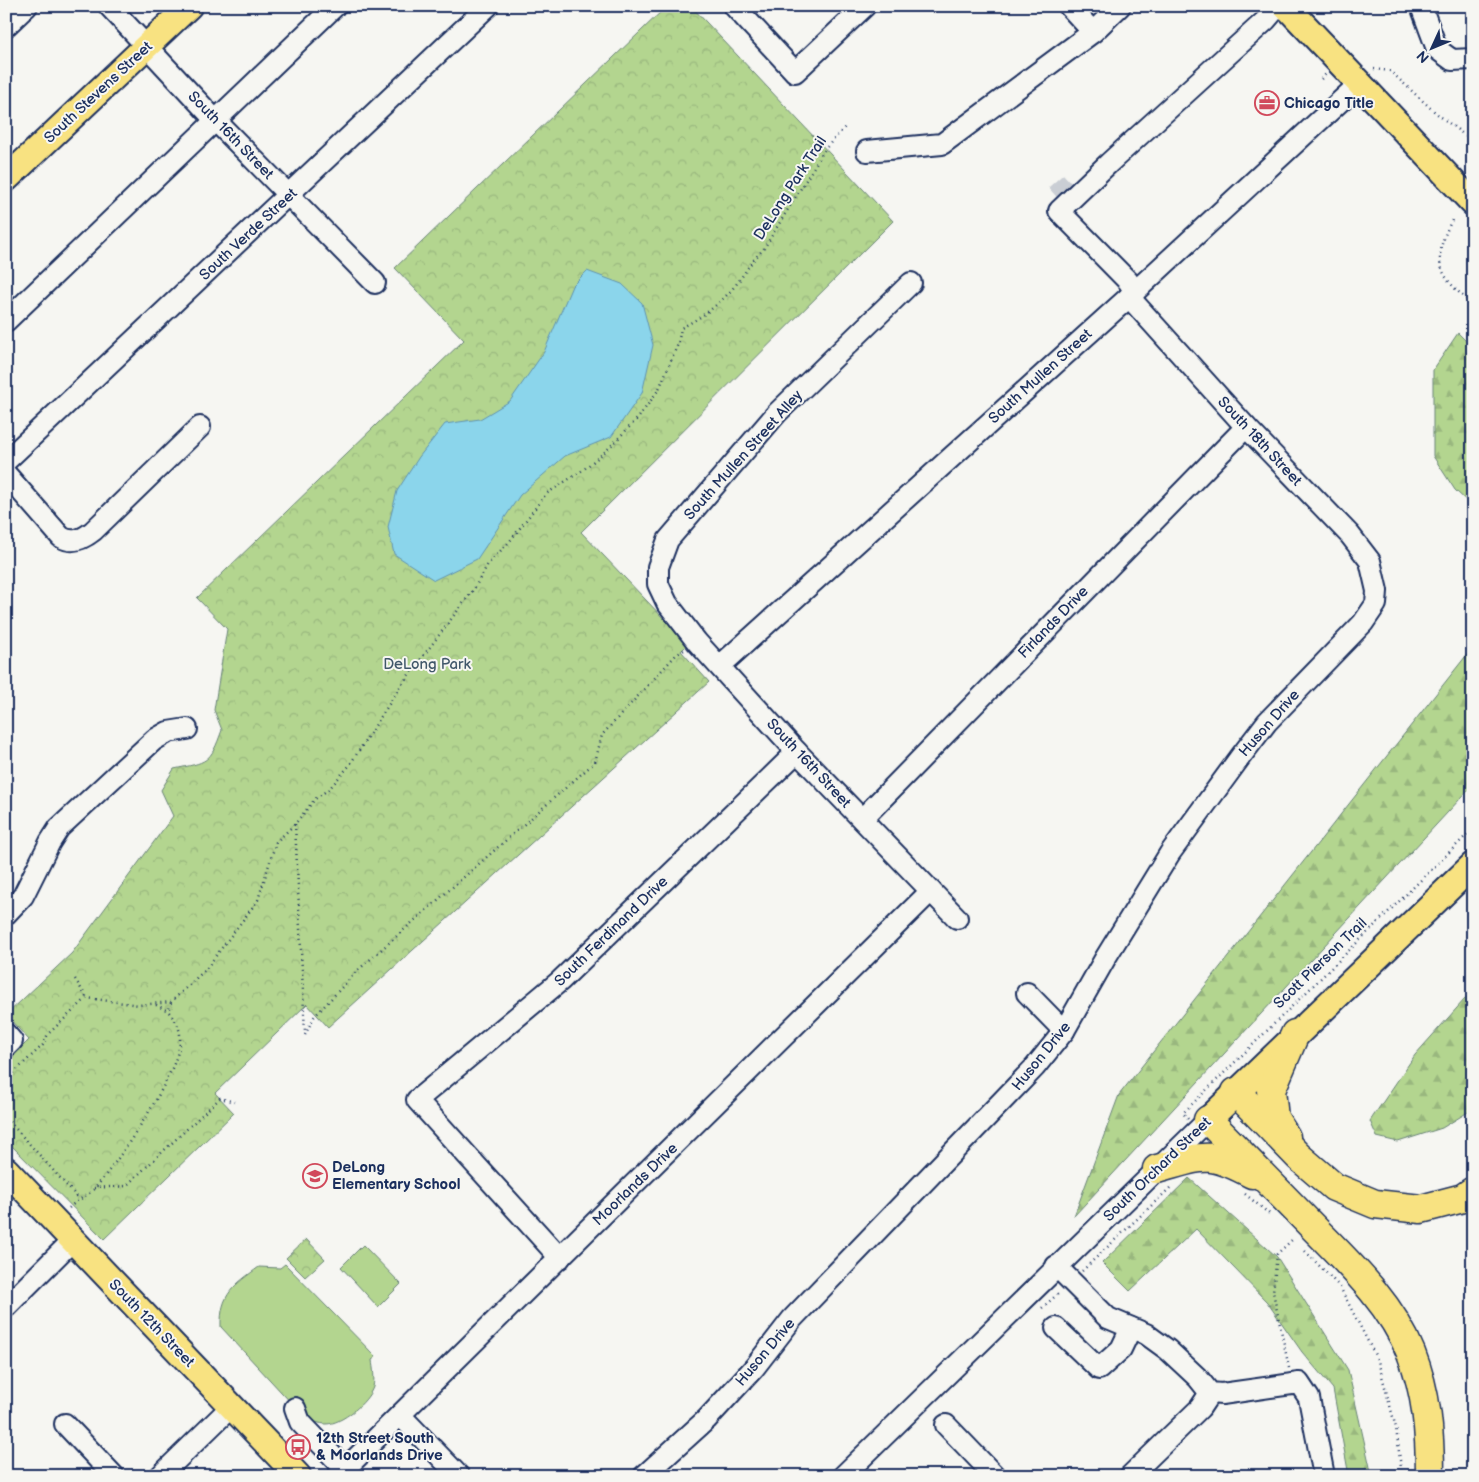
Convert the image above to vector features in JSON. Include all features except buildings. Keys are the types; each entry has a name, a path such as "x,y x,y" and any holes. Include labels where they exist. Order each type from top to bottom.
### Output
{"highway":[{"path":"1295,1034 1272,1090 1274,1118 1299,1157"},
{"path":"1236,1092 1299,1157 1334,1187 1375,1204 1421,1210 1463,1198 1473,1191"},
{"path":"1195,1117 1279,1203 1332,1228 1381,1280 1411,1322 1433,1375 1441,1410 1446,1445 1444,1476"},
{"path":"1157,1169 1205,1156 1226,1160 1351,1266 1385,1306 1411,1352 1427,1409 1430,1476"}],"main road":[{"name":"South Stevens Street","path":"6,179 189,6"},
{"path":"1285,7 1367,77 1473,204"},
{"name":"South Orchard Street","path":"1195,1117 1236,1092 1473,865"},
{"name":"South 12th Street","path":"6,1170 298,1476"}],"street":[{"path":"6,26 27,6"},
{"name":"South 16th Street","path":"109,6 216,120 375,283"},
{"path":"6,321 335,6"},
{"name":"South Verde Street","path":"6,461 488,6"},
{"path":"734,6 795,72 865,6"},
{"path":"1069,6 1093,32"},
{"path":"868,150 942,144 1093,32 1120,6"},
{"path":"1421,6 1437,49 1452,60 1473,59"},
{"name":"South 18th Street","path":"1285,7 1266,20 1055,203 1128,282 1132,294 1246,427 1350,535 1370,561 1376,591"},
{"name":"South Mullen Street","path":"720,666 1132,294 1367,77"},
{"name":"South Mullen Street Alley","path":"667,603 658,584 658,567 668,540 777,413 911,283"},
{"path":"6,474 54,529 68,540 84,538 200,427"},
{"name":"Firlands Drive","path":"862,819 1246,427"},
{"name":"Huson Drive","path":"644,1476 707,1419 754,1368 792,1320 899,1206 1000,1106 1064,1030 1170,853 1267,722 1363,623 1376,604 1376,591"},
{"name":"South 16th Street","path":"667,603 697,642 796,752 957,918"},
{"path":"6,914 24,896 50,842 69,818 158,737 173,730 187,729"},
{"name":"South Ferdinand Drive","path":"560,1258 417,1100 560,981 796,752"},
{"name":"Moorlands Drive","path":"341,1472 931,891"},
{"path":"1027,993 1064,1030"},
{"name":"South Orchard Street","path":"843,1476 1157,1169 1195,1117"},
{"path":"6,1307 74,1240"},
{"path":"1056,1266 1108,1318 1146,1334 1168,1350 1198,1378 1210,1393 1222,1394 1299,1383 1309,1398 1324,1476"},
{"path":"1056,1328 1099,1369 1121,1349 1131,1328"},
{"path":"1130,1476 1200,1408 1210,1393"},
{"path":"160,1476 232,1406"},
{"path":"295,1408 300,1422 341,1472"},
{"path":"400,1415 459,1476"},
{"path":"65,1424 114,1476"},
{"path":"946,1425 992,1475"}],"path":[{"path":"1367,77 1390,71 1436,113 1463,134 1473,139"},
{"name":"DeLong Park Trail","path":"168,1011 171,1002 206,969 252,910 258,900 276,842 295,824 315,799 329,789 349,766 402,684 474,589 488,564 510,541 546,494 583,470 607,450 639,417 658,389 678,344 681,328 706,314 736,285 749,263 763,250 825,149 845,127"},
{"path":"1452,220 1442,239 1440,256 1443,271 1450,286 1473,306"},
{"path":"295,824 305,1035 314,1017 357,971 595,762 602,735 676,654 697,642"},
{"name":"Scott Pierson Trail","path":"1195,1117 1473,829"},
{"path":"75,979 87,998"},
{"path":"87,998 140,1005 156,1005 171,1002"},
{"path":"6,1080 43,1044 48,1034 87,998"},
{"path":"69,1208 94,1188 133,1138 162,1088 174,1061 180,1043 179,1025 168,1011 156,1005"},
{"path":"94,1188 126,1186 220,1098 234,1102"},
{"path":"6,1118 79,1199"},
{"path":"1239,1190 1279,1203"},
{"path":"1288,1233 1340,1287 1378,1361 1396,1428 1402,1476"},
{"path":"1292,1384 1273,1292 1277,1254 1294,1238"}],"green space":[{"name":"DeLong Park","path":"667,6 691,6 893,221 581,532 688,644 681,651 709,682 328,1027 307,1004 215,1093 234,1113 104,1239 6,1140 6,1063 29,1040 6,1015 72,953 173,816 161,790 174,769 201,763 206,760 214,749 222,730 214,710 227,629 197,598 464,340 395,268"},
{"path":"1458,333 1473,348 1473,507 1455,490 1433,456 1433,370"},
{"path":"1473,647 1473,785 1074,1216 1119,1095"},
{"path":"1473,990 1473,1109 1442,1128 1398,1142 1377,1137 1370,1121 1415,1055"},
{"path":"1189,1178 1277,1257 1348,1370 1372,1476 1349,1476 1333,1389 1302,1352 1267,1302 1196,1229 1130,1291 1102,1263"},
{"path":"306,1239 325,1259 305,1277 286,1258"},
{"path":"363,1245 401,1284 378,1307 341,1267"},
{"path":"285,1264 376,1357 372,1360 373,1387 366,1399 347,1416 332,1423 324,1424 307,1420 221,1327 221,1316 226,1298 242,1279 259,1267 280,1268"}],"water":[{"path":"587,271 622,284 642,303 653,345 642,393 611,437 565,456 520,495 477,559 434,580 394,554 388,527 397,491 419,457 445,424 480,419 510,401 544,352 572,286"}],"tunnel":[{"path":"1055,195 1073,179"}],"place":[{"name":"Chicago Title","path":"1267,103"},
{"name":"DeLong Elementary School","path":"315,1176"},
{"name":"12th Street South & Moorlands Drive","path":"298,1447"}]}
